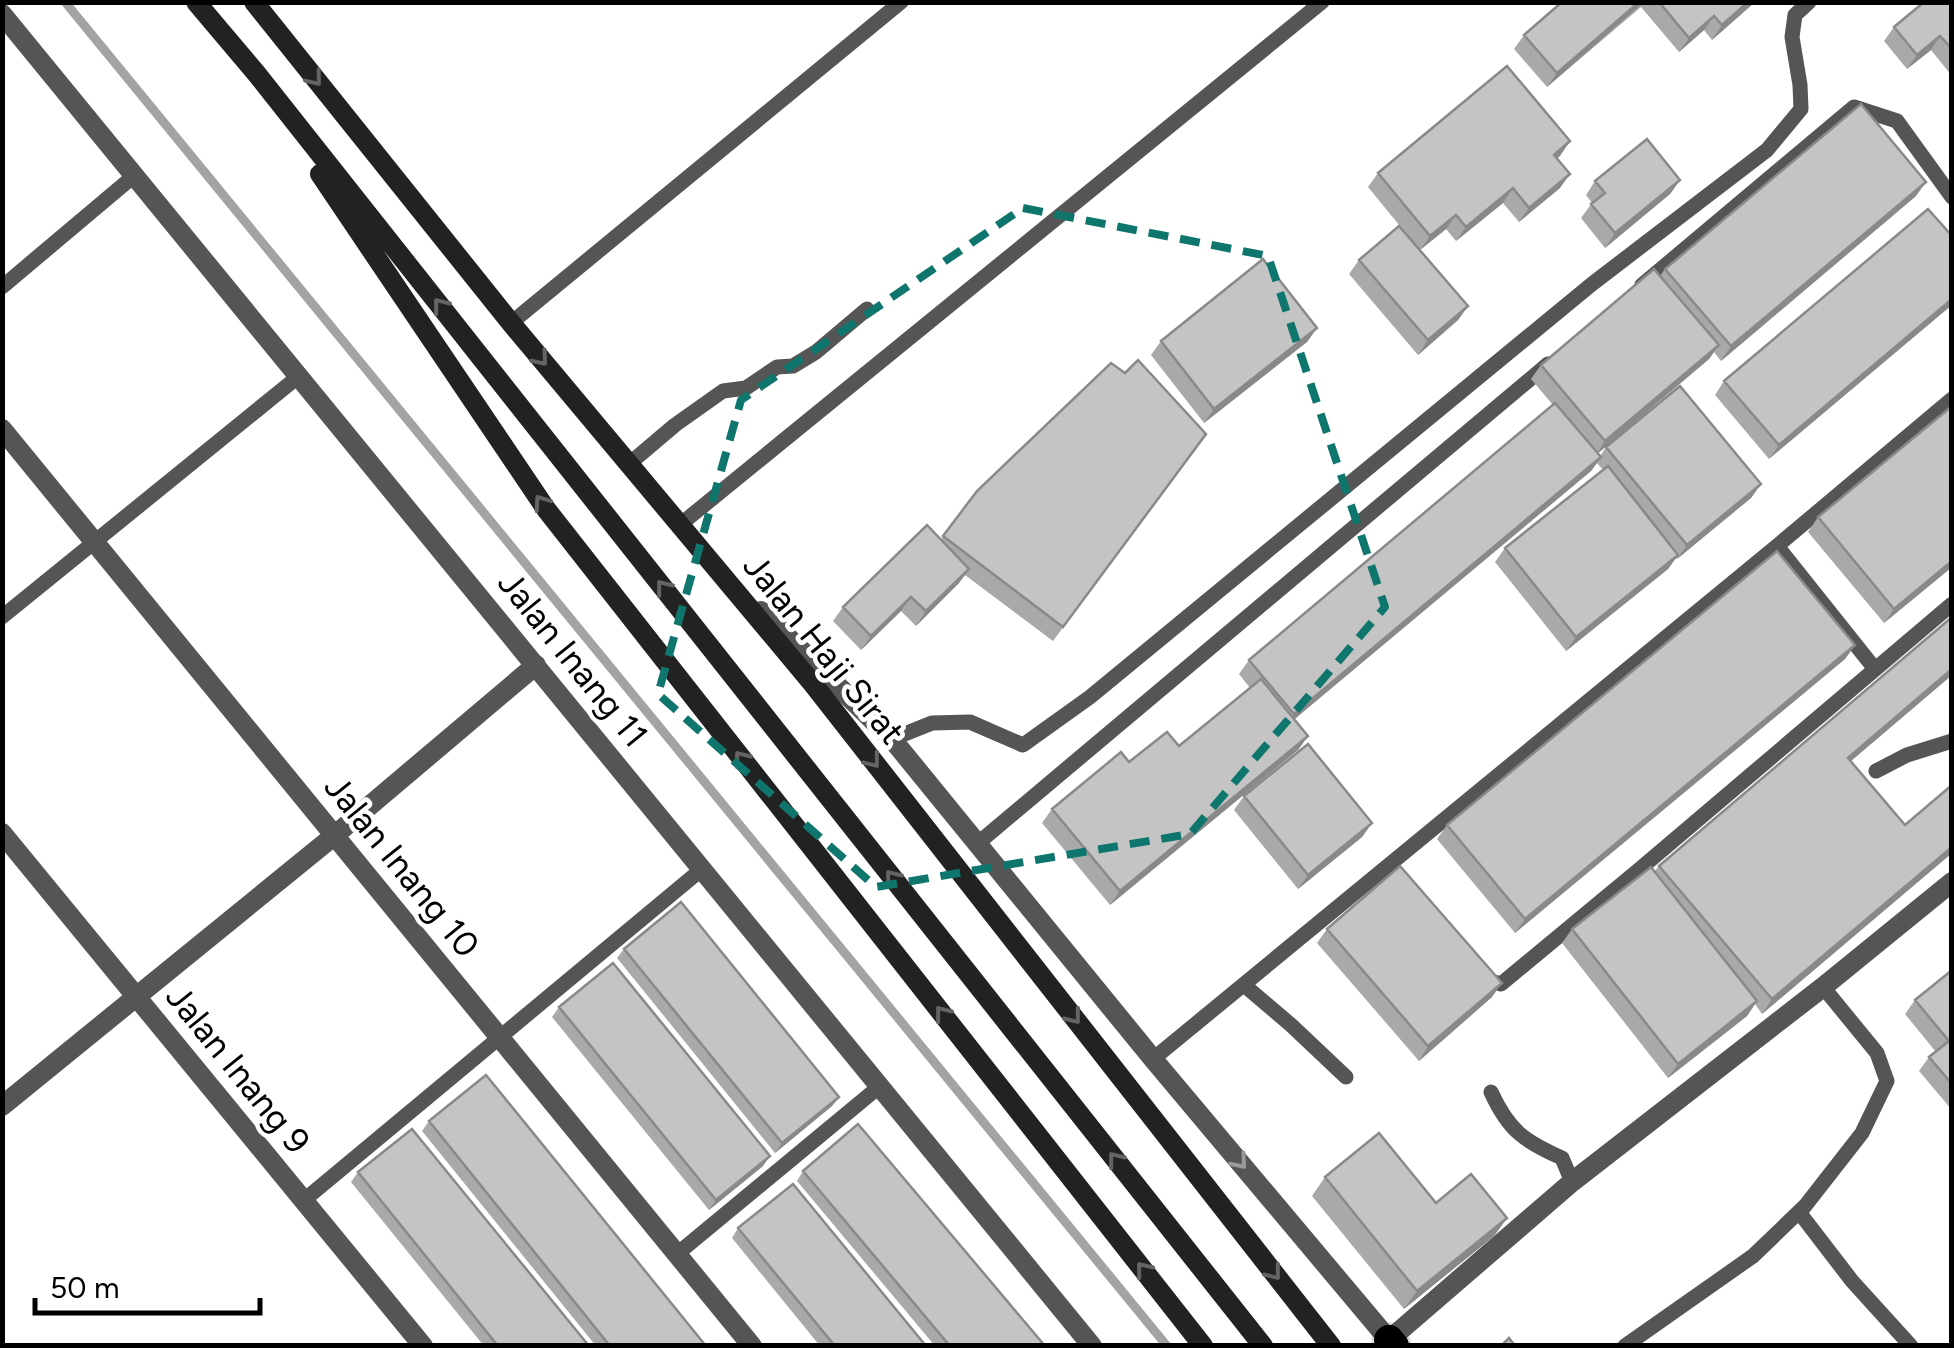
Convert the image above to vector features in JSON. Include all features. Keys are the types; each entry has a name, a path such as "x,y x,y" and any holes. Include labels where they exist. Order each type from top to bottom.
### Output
{"main road":[{"path":"196,2 1262,1346"},
{"name":"Jalan Haji Sirat","path":"254,2 511,322 813,684 1331,1346"},
{"path":"256,73 546,509 1203,1346"}],"street":[{"name":"Jalan Inang 11","path":"2,14 1092,1346"},
{"name":"Jalan Inang 10","path":"2,429 752,1346"},
{"path":"706,556 892,739 1389,1344 1572,1182 1952,882"},
{"path":"2,1106 536,666"},
{"name":"Jalan Inang 9","path":"2,832 423,1346"}],"lane":[{"path":"511,322 901,2"},
{"path":"681,524 1322,2"},
{"path":"892,739 932,723 970,722 1023,745 1090,697 1592,284 1768,150 1800,110 1792,37 1795,15 1809,2"},
{"path":"1627,298 1854,107 1897,121 1952,197"},
{"path":"2,287 135,176"},
{"path":"629,464 723,392 746,388 777,367 793,366 867,309"},
{"path":"977,844 1566,348"},
{"path":"2,616 299,376"},
{"path":"1153,1059 1952,399"},
{"path":"1777,546 1875,669"},
{"path":"1472,966 1480,978 1501,984 1952,604"},
{"path":"1876,771 1907,755 1952,741"},
{"path":"303,1202 702,868"},
{"path":"1386,868 1398,883"},
{"path":"1244,985 1346,1077"},
{"path":"1625,1346 1753,1256 1799,1212 1862,1132 1887,1080 1877,1053 1823,987"},
{"path":"677,1254 880,1086"},
{"path":"1491,1092 1502,1115 1527,1142 1562,1158 1572,1182"},
{"path":"1799,1212 1852,1282 1911,1346"}],"highlighted area":[{"path":"1023,208 1268,256 1385,607 1190,834 876,887 658,694 741,400"}],"building":[{"path":"1562,2 1639,2 1557,73 1524,35"},
{"path":"1659,2 1748,2 1722,25 1714,16 1689,38"},
{"path":"1924,2 1952,2 1952,49 1940,36 1917,55 1894,27"},
{"path":"1507,66 1570,141 1554,155 1570,174 1529,208 1513,188 1466,227 1456,215 1430,236 1378,173"},
{"path":"1861,104 1926,182 1731,346 1665,269"},
{"path":"1647,139 1680,180 1615,233 1591,204 1605,193 1595,181"},
{"path":"1928,209 1952,236 1952,299 1779,445 1724,381"},
{"path":"1399,226 1468,306 1428,340 1359,260"},
{"path":"1263,259 1317,328 1214,409 1161,341"},
{"path":"1654,269 1719,345 1605,441 1541,365"},
{"path":"1138,360 1206,434 1063,627 943,536 977,491 1111,363 1125,373"},
{"path":"1680,386 1761,484 1687,545 1606,447"},
{"path":"1555,403 1601,457 1294,714 1249,660"},
{"path":"1952,406 1952,561 1894,609 1818,517"},
{"path":"1608,466 1678,555 1576,637 1505,548"},
{"path":"927,525 969,569 926,611 911,597 871,636 843,607"},
{"path":"1777,551 1855,645 1525,919 1447,825"},
{"path":"1952,617 1952,669 1848,758 1905,825 1952,785 1952,847 1772,999 1659,866"},
{"path":"1261,679 1308,736 1120,891 1052,809 1121,752 1129,762 1167,732 1179,746"},
{"path":"1308,744 1372,823 1308,875 1244,796"},
{"path":"1400,866 1502,983 1428,1046 1327,929"},
{"path":"1651,867 1757,1001 1678,1064 1572,929"},
{"path":"681,902 839,1097 782,1143 624,949"},
{"path":"613,963 770,1156 716,1200 559,1007"},
{"path":"1952,970 1952,1084 1929,1057 1949,1041 1915,1000"},
{"path":"486,1075 706,1346 610,1346 429,1121"},
{"path":"858,1124 1045,1346 950,1346 803,1171"},
{"path":"412,1129 589,1346 498,1346 358,1172"},
{"path":"1379,1133 1436,1203 1471,1174 1507,1218 1417,1291 1325,1177"},
{"path":"793,1184 926,1346 835,1346 738,1228"}],"waterway":[{"path":"65,2 1167,1346"}]}
